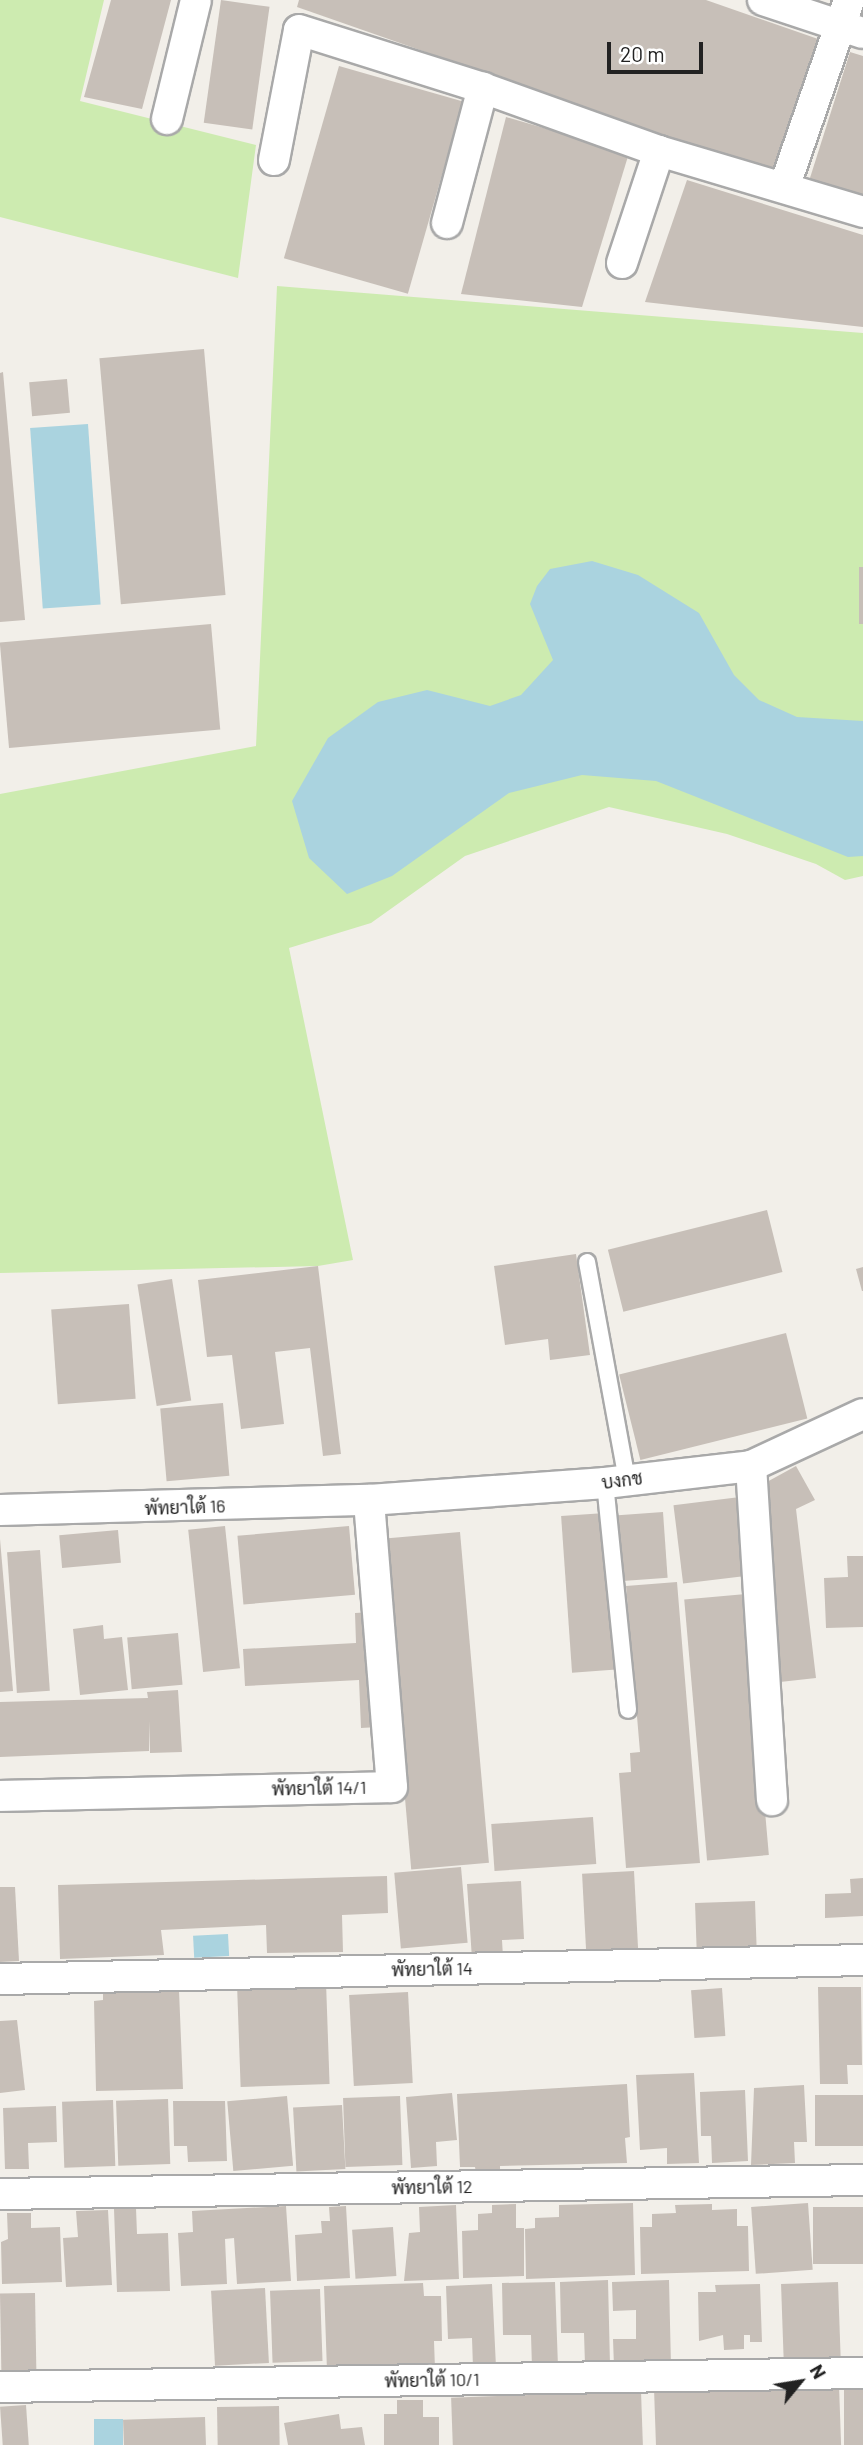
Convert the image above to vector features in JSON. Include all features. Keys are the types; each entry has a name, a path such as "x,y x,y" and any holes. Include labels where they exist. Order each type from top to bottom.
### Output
{"street":[{"path":"167,119 195,0"},
{"path":"763,0 851,20 785,185"},
{"path":"274,160 299,30 483,88 659,151 785,185 863,212"},
{"path":"447,223 483,88"},
{"path":"622,263 659,151"},
{"name":"บงกช","path":"369,1500 616,1481 751,1466 863,1414"},
{"path":"751,1466 772,1800"},
{"name":"พัทยาใต้ 16","path":"0,1510 369,1500"},
{"name":"พัทยาใต้ 14/1","path":"0,1796 392,1787 369,1500"},
{"name":"พัทยาใต้ 14","path":"0,1979 863,1959"},
{"name":"พัทยาใต้ 12","path":"0,2194 863,2180"},
{"name":"พัทยาใต้ 10/1","path":"0,2387 863,2373"}],"lane":[{"path":"587,1262 616,1481 628,1710"}],"green space":[{"path":"0,0 104,0 80,101 256,145 238,278 0,217"},
{"path":"277,286 863,333 863,876 845,880 816,864 727,834 609,807 465,856 371,923 289,948 353,1260 318,1266 0,1273 0,794 256,746"}],"water":[{"path":"88,424 101,605 43,609 30,428"},
{"path":"592,561 638,575 699,613 734,675 759,700 797,717 863,721 863,856 848,857 656,781 582,775 509,793 392,876 347,894 309,858 292,801 328,738 378,702 427,690 490,706 521,695 553,660 530,604 537,586 550,569"},
{"path":"228,1934 229,1956 194,1958 193,1936"},
{"path":"94,2419 123,2419 123,2445 94,2445"}],"building":[{"path":"111,0 171,0 142,109 84,97"},
{"path":"221,0 270,7 252,130 204,123"},
{"path":"299,0 706,0 821,40 775,174 297,7"},
{"path":"850,52 863,56 863,198 809,181"},
{"path":"339,66 463,102 408,294 284,258"},
{"path":"506,117 629,153 582,307 461,294"},
{"path":"687,180 863,235 863,327 645,302"},
{"path":"204,349 226,595 121,604 99,358"},
{"path":"3,372 25,620 0,622 0,373"},
{"path":"67,379 70,413 32,416 29,382"},
{"path":"859,567 863,567 863,624 859,624"},
{"path":"211,624 220,730 9,748 0,642"},
{"path":"767,1210 782,1272 623,1312 608,1250"},
{"path":"576,1254 590,1355 550,1360 548,1339 505,1345 494,1266"},
{"path":"318,1266 341,1454 323,1456 310,1348 275,1352 284,1424 241,1429 232,1355 207,1357 198,1280"},
{"path":"863,1267 863,1291 862,1291 856,1269"},
{"path":"172,1279 191,1400 157,1406 137,1284"},
{"path":"129,1304 136,1399 58,1404 51,1309"},
{"path":"786,1333 807,1418 640,1460 619,1375"},
{"path":"223,1403 229,1476 167,1481 160,1408"},
{"path":"796,1466 815,1500 796,1509 816,1678 780,1682 765,1483"},
{"path":"740,1497 750,1575 683,1584 673,1505"},
{"path":"663,1512 668,1578 623,1581 618,1515"},
{"path":"605,1513 616,1670 572,1673 561,1516"},
{"path":"225,1526 240,1668 203,1672 188,1530"},
{"path":"349,1526 355,1595 243,1604 237,1536"},
{"path":"118,1530 121,1563 62,1568 59,1535"},
{"path":"460,1532 489,1863 411,1870 382,1539"},
{"path":"0,1539 13,1691 0,1692"},
{"path":"40,1550 50,1691 17,1693 7,1552"},
{"path":"847,1556 863,1556 863,1627 826,1628 824,1578 848,1577"},
{"path":"677,1582 700,1863 626,1868 619,1773 631,1772 630,1753 640,1752 626,1586"},
{"path":"746,1594 769,1855 707,1860 684,1599"},
{"path":"372,1612 378,1727 361,1728 359,1680 245,1686 243,1649 356,1643 355,1613"},
{"path":"103,1625 104,1639 122,1637 128,1690 80,1695 73,1629"},
{"path":"178,1633 183,1685 132,1689 127,1637"},
{"path":"178,1690 182,1752 150,1753 149,1721 149,1751 0,1757 0,1702 148,1698 147,1692"},
{"path":"593,1817 596,1864 495,1871 491,1824"},
{"path":"461,1867 468,1943 401,1949 394,1873"},
{"path":"634,1871 638,1954 586,1957 582,1874"},
{"path":"387,1876 388,1913 342,1915 343,1952 267,1953 266,1925 161,1930 164,1955 60,1959 58,1885"},
{"path":"863,1878 863,1916 825,1918 825,1894 851,1893 850,1879"},
{"path":"521,1881 524,1939 502,1940 503,1957 472,1959 467,1884"},
{"path":"0,1887 15,1887 19,1961 0,1962"},
{"path":"755,1901 757,1950 697,1952 695,1903"},
{"path":"326,1982 330,2084 241,2087 237,1985"},
{"path":"818,1987 861,1987 862,2065 847,2065 848,2084 820,2084"},
{"path":"722,1988 725,2036 694,2038 691,1990"},
{"path":"103,1990 179,1990 183,2089 96,2091 94,2001 103,2000"},
{"path":"408,1992 413,2083 354,2086 349,1995"},
{"path":"17,2020 25,2090 0,2093 0,2021"},
{"path":"694,2073 699,2163 667,2164 667,2148 640,2150 636,2075"},
{"path":"627,2084 630,2137 625,2138 627,2163 500,2166 500,2171 476,2173 475,2167 460,2167 457,2094"},
{"path":"804,2085 807,2142 794,2142 795,2163 751,2165 754,2088"},
{"path":"745,2090 748,2161 712,2163 711,2136 701,2136 700,2092"},
{"path":"452,2093 457,2140 436,2142 437,2166 411,2168 406,2097"},
{"path":"815,2095 863,2095 863,2146 815,2146"},
{"path":"287,2096 293,2166 233,2171 227,2101"},
{"path":"400,2096 402,2165 345,2167 343,2098"},
{"path":"168,2099 170,2164 118,2166 116,2101"},
{"path":"113,2100 115,2166 64,2168 62,2102"},
{"path":"173,2101 225,2101 227,2161 188,2162 187,2146 174,2146"},
{"path":"342,2105 345,2169 296,2171 293,2108"},
{"path":"56,2106 57,2142 28,2143 29,2169 5,2169 3,2108"},
{"path":"633,2203 635,2275 526,2279 525,2229 535,2228 535,2218 559,2217 559,2205"},
{"path":"808,2203 813,2270 756,2274 751,2207"},
{"path":"516,2204 516,2228 524,2228 524,2276 463,2278 462,2231 478,2230 478,2214 492,2213 492,2205"},
{"path":"712,2204 712,2210 737,2209 737,2226 748,2226 749,2271 641,2274 640,2227 652,2227 652,2214 676,2213 675,2205"},
{"path":"456,2205 459,2279 404,2281 409,2233 420,2232 419,2207"},
{"path":"286,2206 291,2281 237,2284 234,2238 225,2239 227,2284 181,2286 178,2233 193,2232 192,2211"},
{"path":"346,2206 350,2278 297,2281 295,2235 322,2233 321,2221 330,2221 329,2207"},
{"path":"813,2207 863,2207 863,2264 813,2264"},
{"path":"136,2208 137,2234 168,2233 170,2291 117,2292 114,2209"},
{"path":"108,2210 112,2285 66,2287 63,2238 78,2237 76,2211"},
{"path":"7,2213 31,2213 31,2228 60,2227 62,2282 2,2284 1,2242 8,2239"},
{"path":"393,2227 396,2276 356,2279 352,2230"},
{"path":"608,2280 610,2365 585,2365 584,2333 561,2333 560,2282"},
{"path":"669,2280 671,2366 614,2367 613,2339 636,2339 636,2310 613,2311 612,2282"},
{"path":"555,2282 558,2367 532,2368 531,2335 503,2335 502,2283"},
{"path":"838,2282 841,2358 784,2360 781,2284"},
{"path":"423,2283 424,2296 441,2296 442,2341 434,2341 435,2369 327,2371 324,2286"},
{"path":"492,2284 496,2367 473,2368 472,2338 448,2339 446,2286"},
{"path":"760,2284 762,2342 750,2342 750,2335 744,2335 744,2349 724,2350 723,2335 699,2341 698,2292 716,2292 715,2285"},
{"path":"265,2288 269,2363 215,2366 211,2291"},
{"path":"320,2289 323,2361 273,2363 270,2291"},
{"path":"35,2293 36,2374 1,2375 0,2294"},
{"path":"839,2385 841,2445 656,2445 654,2391"},
{"path":"844,2387 863,2387 863,2445 844,2445"},
{"path":"641,2391 643,2445 453,2445 451,2398"},
{"path":"397,2400 423,2400 423,2417 439,2417 439,2445 384,2445 384,2414 397,2414"},
{"path":"26,2405 29,2445 3,2445 0,2407"},
{"path":"279,2406 280,2445 218,2445 217,2407"},
{"path":"339,2414 341,2429 362,2427 365,2445 288,2445 284,2423"},
{"path":"205,2417 206,2445 124,2445 123,2420"}]}
